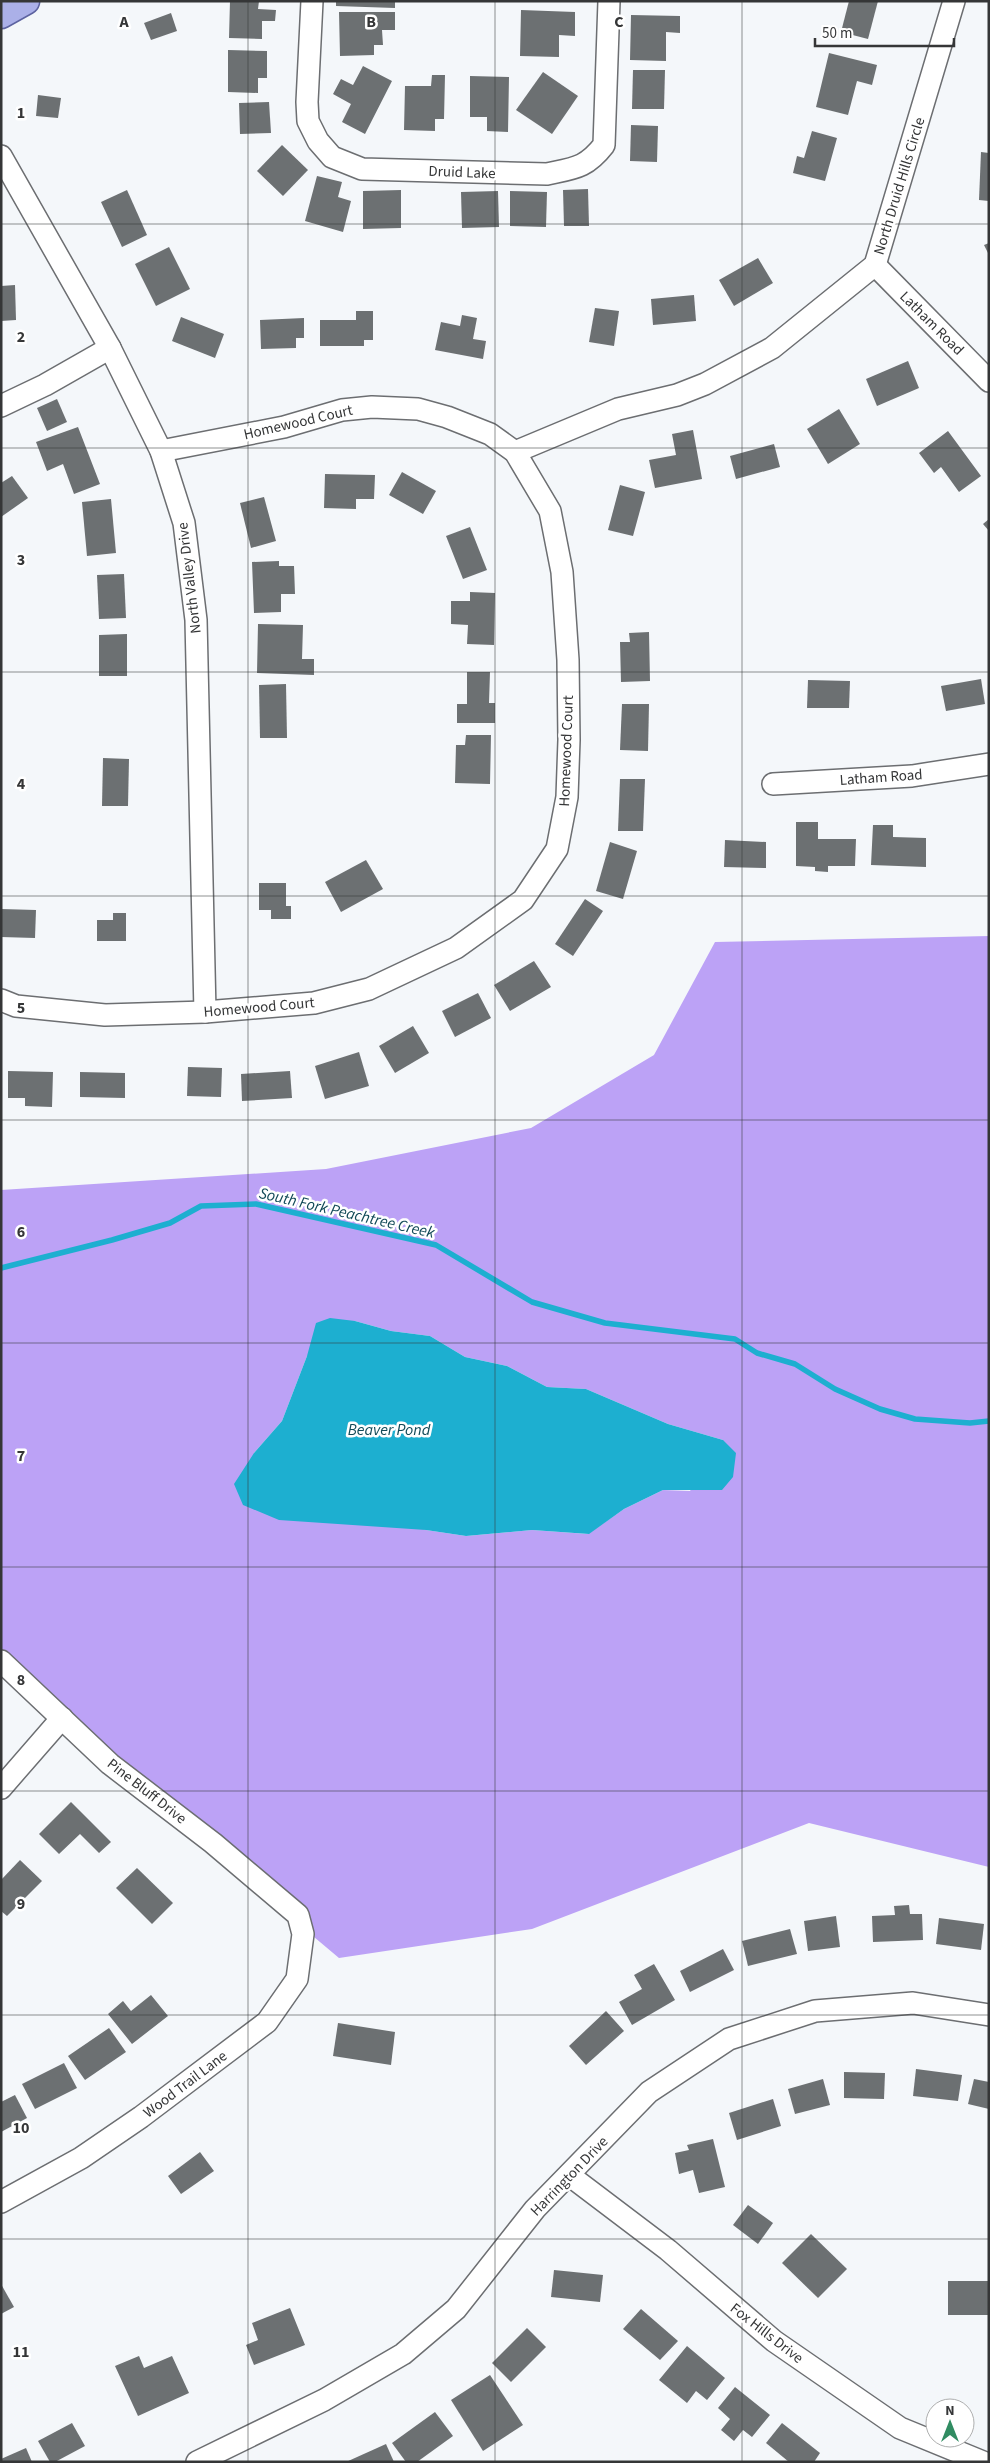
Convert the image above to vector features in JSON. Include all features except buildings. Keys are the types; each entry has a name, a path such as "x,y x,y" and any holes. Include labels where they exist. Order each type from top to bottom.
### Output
{"main road":[{"path":"1,15 26,1"}],"street":[{"name":"Druid Lake","path":"312,1 308,121 318,141 332,158 362,169 547,174 573,168 592,160 604,145 609,1"},
{"name":"North Druid Hills Circle","path":"515,452 618,409 677,395 705,384 772,348 875,265 954,1"},
{"name":"North Valley Drive","path":"1,156 110,348 161,451 184,522 196,620 204,1012"},
{"name":"Latham Road","path":"875,265 989,380"},
{"path":"1,406 45,385 110,348"},
{"name":"Homewood Court","path":"1,1000 16,1006 105,1014 204,1012 314,1003 369,989 456,948 523,900 557,849 567,797 569,740 568,660 562,572 550,511 515,452 490,434 448,416 418,409 372,407 342,410 284,427 161,451"},
{"name":"Latham Road","path":"773,784 912,776 989,764"},
{"name":"Pine Bluff Drive","path":"1,1661 110,1764 213,1843 298,1915"},
{"path":"1,1788 62,1718"},
{"name":"Wood Trail Lane","path":"1,2202 96,2148 141,2117 267,2022 297,1978 303,1934 298,1915"},
{"name":"Harrington Drive","path":"196,2462 324,2400 403,2354 456,2309 536,2209 649,2092 729,2039 815,2011 913,2003 989,2015"},
{"name":"Fox Hills Drive","path":"569,2176 668,2250 774,2341 884,2418 900,2428 983,2462"}],"shaded area":[{"path":"989,936 989,1867 809,1823 532,1929 339,1958 69,1731 1,1663 1,1190 326,1169 531,1128 654,1055 715,942","holes":["355,1321 391,1331 430,1336 465,1357 507,1366 547,1387 586,1389 668,1424 723,1440 690,1491 663,1490 624,1509 588,1534 532,1530 466,1536 426,1530 254,1453 282,1421 307,1356"]}],"water":[{"name":"Beaver Pond","path":"330,1318 355,1321 391,1331 430,1336 465,1357 507,1366 547,1387 586,1389 668,1424 723,1440 736,1453 733,1477 722,1490 663,1490 624,1509 589,1534 532,1530 466,1536 426,1530 279,1520 243,1505 234,1484 254,1453 282,1421 307,1356 316,1323"}],"waterway":[{"name":"South Fork Peachtree Creek","path":"1,1268 112,1240 170,1223 201,1206 256,1204 436,1245 532,1302 605,1323 735,1339 757,1353 795,1364 835,1389 880,1409 915,1419 970,1423 989,1421"}]}
